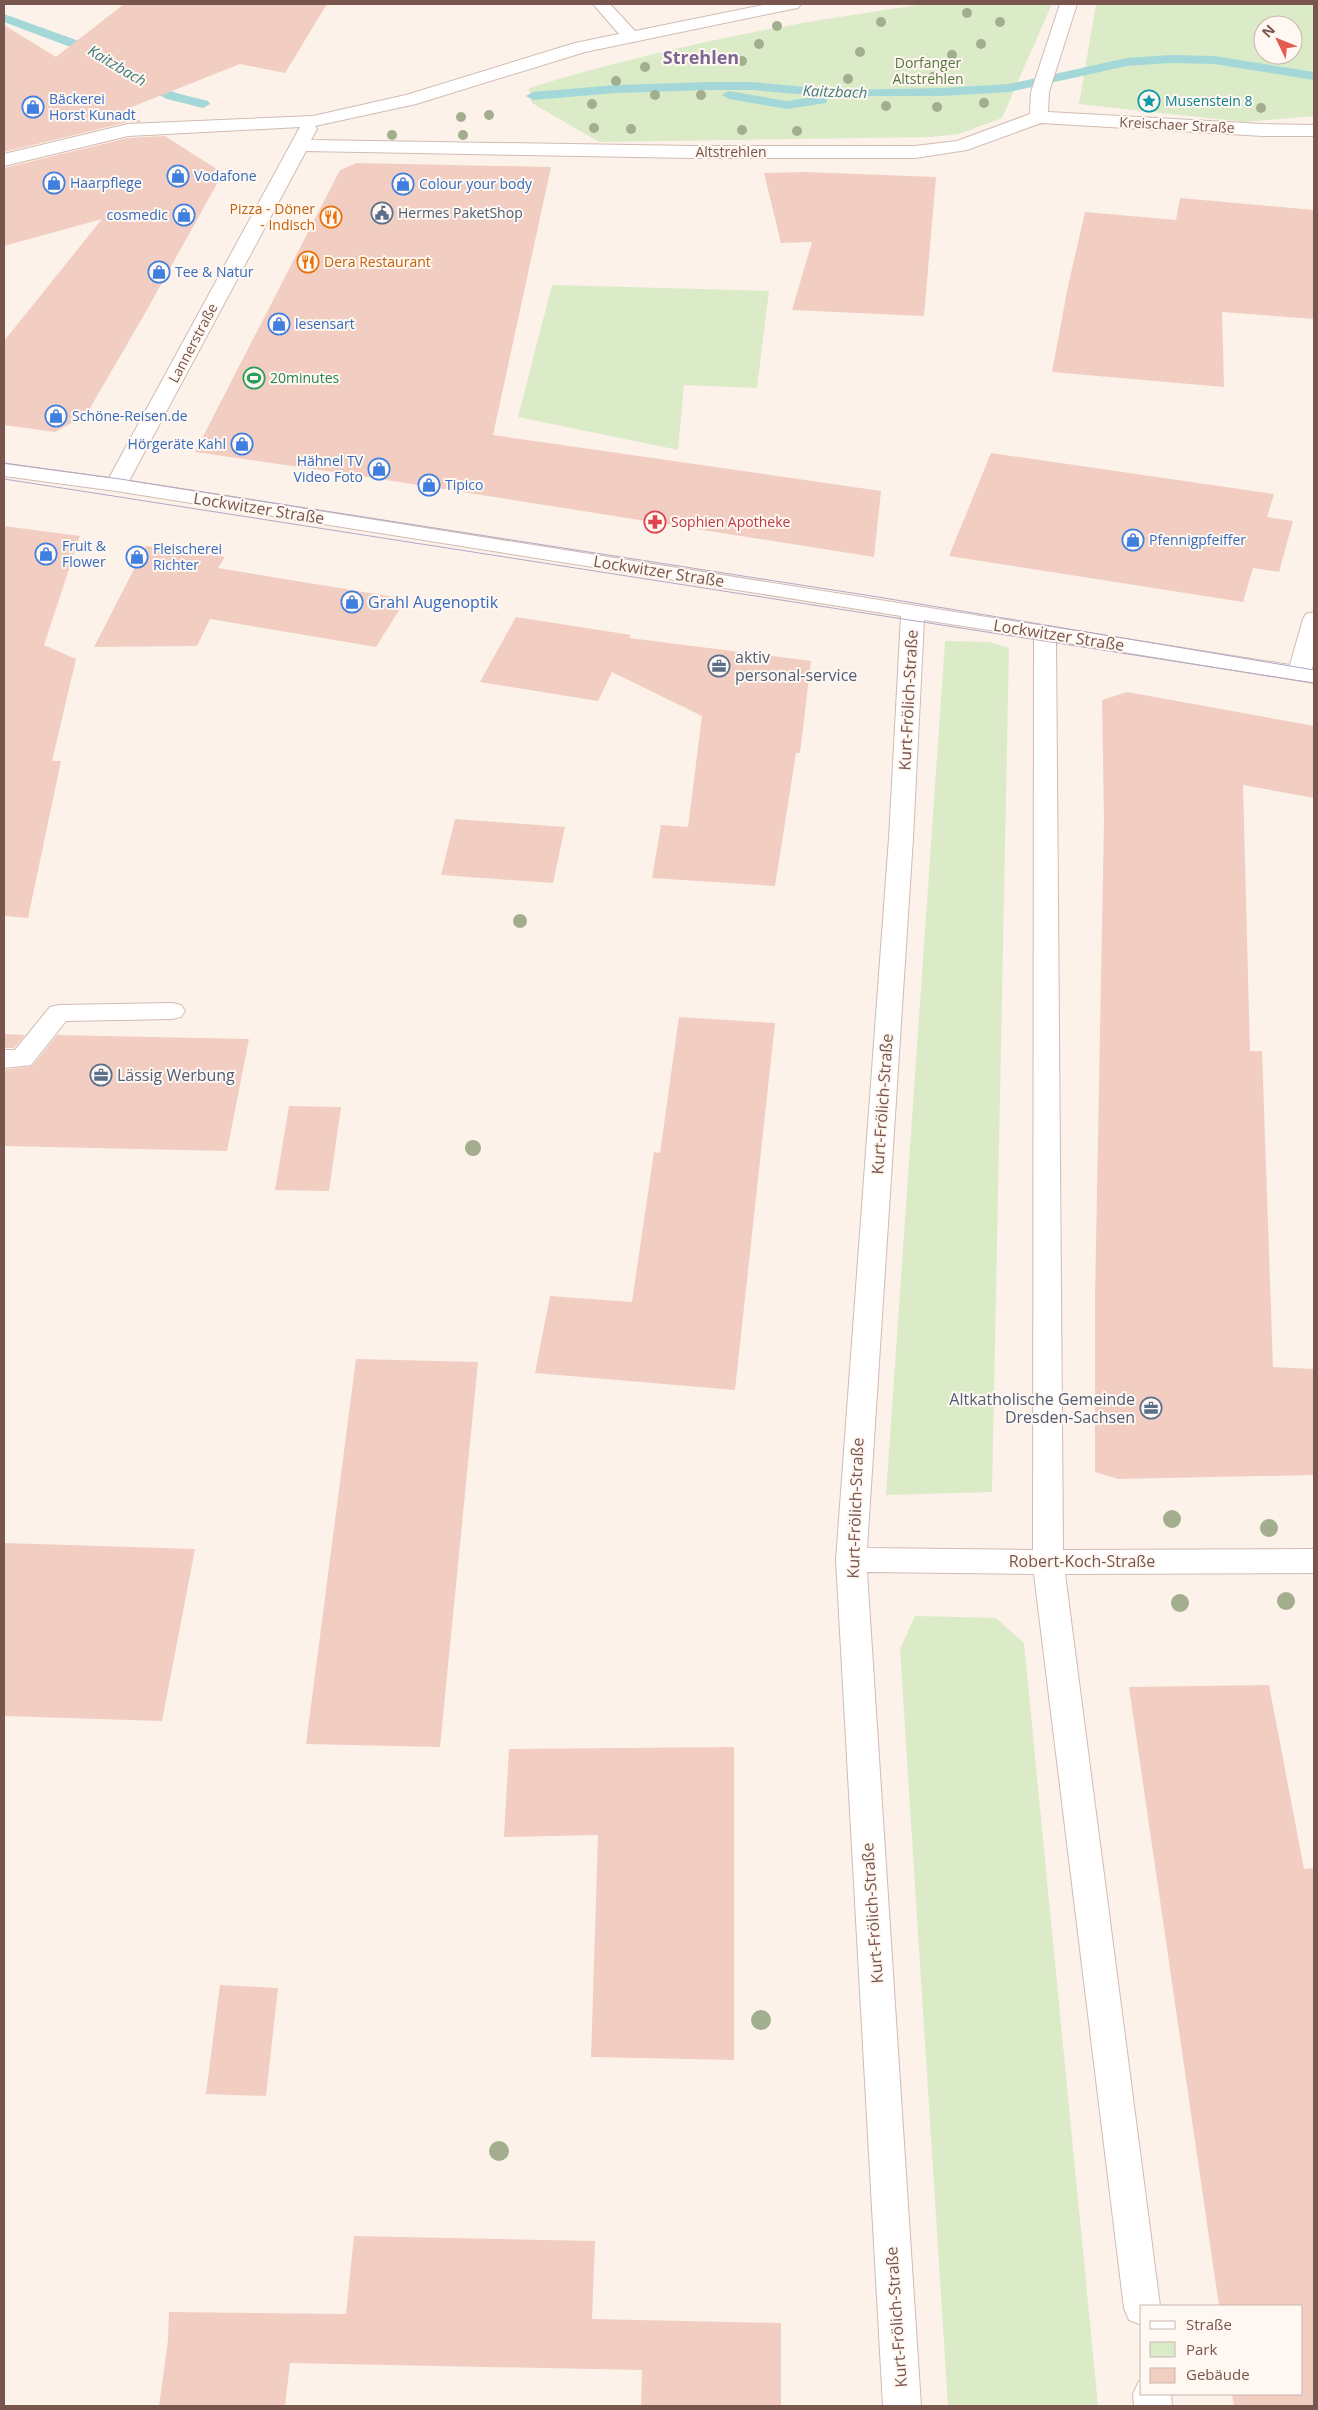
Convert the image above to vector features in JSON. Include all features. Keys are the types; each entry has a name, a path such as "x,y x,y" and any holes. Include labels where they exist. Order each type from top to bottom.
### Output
{"street":[{"path":"601,4 630,36"},
{"path":"4,160 96,136 128,130 312,121 410,100 540,58 630,36 792,4"},
{"path":"1039,117 1040,92 1068,4"},
{"name":"Kreischaer Straße","path":"1039,117 1263,130 1314,130"},
{"name":"Altstrehlen","path":"299,145 362,148 915,152 960,146 1039,117"},
{"name":"Lannerstraße","path":"116,485 312,121"},
{"name":"Lockwitzer Straße","path":"4,470 116,485 1307,675"},
{"name":"Kurt-Frölich-Straße","path":"902,2406 850,1560 901,838 913,611"},
{"path":"1307,675 1314,619"},
{"path":"1045,633 1048,1562 1142,2305"},
{"path":"4,1059 22,1059 59,1013 172,1011"},
{"name":"Robert-Koch-Straße","path":"850,1560 1048,1562 1314,1561"}],"green space":[{"name":"Dorfanger Altstrehlen","path":"927,4 1052,4 1002,118 959,134 932,137 599,142 532,103 529,88 627,61 776,28"},
{"path":"1096,4 1314,4 1314,116 1244,122 1079,104"},
{"path":"552,285 769,291 757,388 684,385 678,450 518,417"},
{"path":"945,641 989,642 1009,648 992,1492 886,1495"},
{"path":"915,1616 996,1618 1024,1643 1098,2406 948,2406 900,1649"}],"building":[{"path":"124,4 327,4 285,73 240,64 124,110 142,122 128,122 4,152 4,25 56,57"},
{"path":"165,136 223,173 144,315 86,415 55,432 4,425 4,341 102,219 4,246 4,168 128,138"},
{"path":"357,163 551,167 493,435 881,491 874,557 348,474 195,452 340,170"},
{"path":"805,172 936,177 924,316 792,310 812,242 781,243 764,173"},
{"path":"1180,198 1314,210 1314,319 1222,312 1224,387 1052,372 1068,286 1085,212 1176,220"},
{"name":"Pfennigpfeiffer","path":"991,453 1274,494 1267,517 1293,521 1279,572 1253,568 1243,602 949,556"},
{"path":"4,526 80,536 44,645 76,659 52,761 61,761 28,918 4,916"},
{"path":"146,546 225,557 218,568 406,599 376,647 210,619 197,646 94,647"},
{"path":"516,617 631,635 629,638 811,661 800,753 796,753 775,886 652,878 661,825 688,827 702,716 612,672 598,701 480,682"},
{"path":"1127,692 1314,726 1314,798 1243,785 1250,1051 1262,1051 1273,1367 1314,1369 1314,1475 1118,1479 1095,1472 1095,1298 1104,820 1102,700"},
{"path":"455,819 565,827 553,883 441,875"},
{"path":"679,1017 775,1023 735,1390 535,1373 550,1296 632,1302 654,1152 660,1153"},
{"path":"4,1034 25,1035 14,1048 4,1048"},
{"path":"57,1035 249,1039 227,1151 4,1146 4,1070 32,1066"},
{"path":"289,1106 341,1107 329,1191 275,1190"},
{"path":"356,1359 478,1362 440,1747 306,1744"},
{"path":"4,1543 195,1549 162,1721 4,1716"},
{"path":"1269,1685 1304,1869 1314,1868 1314,2406 1234,2406 1232,2395 1303,2395 1303,2305 1219,2305 1129,1687"},
{"path":"734,1747 734,2060 591,2057 598,1835 504,1837 509,1749"},
{"path":"220,1985 278,1988 266,2096 206,2094"},
{"path":"354,2236 595,2241 592,2319 781,2323 781,2406 641,2406 642,2370 290,2363 285,2406 159,2406 168,2340 169,2312 346,2314"}],"waterway":[{"name":"Kaitzbach","path":"4,18 99,53"},
{"name":"Kaitzbach","path":"533,96 617,89 709,86 752,86 840,94 942,92 1009,88 1127,62 1170,59 1214,60 1314,76"},
{"name":"Kaitzbach","path":"142,81 171,96 203,104"},
{"path":"729,95 787,105 821,100"}],"tram line":[{"path":"4,463 120,479 878,597 1314,670"},
{"path":"4,479 1314,683"}],"place":[{"name":"Musenstein 8","path":"1149,101"},
{"name":"Bäckerei Horst Kunadt","path":"33,107"},
{"name":"Vodafone","path":"178,176"},
{"name":"Haarpflege","path":"54,183"},
{"name":"Colour your body","path":"403,184"},
{"name":"Hermes PaketShop","path":"382,213"},
{"name":"cosmedic","path":"184,215"},
{"name":"Pizza - Döner - Indisch","path":"331,217"},
{"name":"Dera Restaurant","path":"308,262"},
{"name":"Tee & Natur","path":"159,272"},
{"name":"lesensart","path":"279,324"},
{"name":"20minutes","path":"254,378"},
{"name":"Schöne-Reisen.de","path":"56,416"},
{"name":"Hörgeräte Kahl","path":"242,444"},
{"name":"Hähnel TV Video Foto","path":"379,469"},
{"name":"Tipico","path":"429,485"},
{"name":"Sophien Apotheke","path":"655,522"},
{"name":"Pfennigpfeiffer","path":"1133,540"},
{"name":"Fruit & Flower","path":"46,554"},
{"name":"Fleischerei Richter","path":"137,557"},
{"name":"Grahl Augenoptik","path":"352,602"},
{"name":"aktiv personal-service","path":"719,666"},
{"name":"Lässig Werbung","path":"101,1075"},
{"name":"Altkatholische Gemeinde Dresden-Sachsen","path":"1151,1408"}],"district":[{"name":"Strehlen","path":"701,58"}]}
